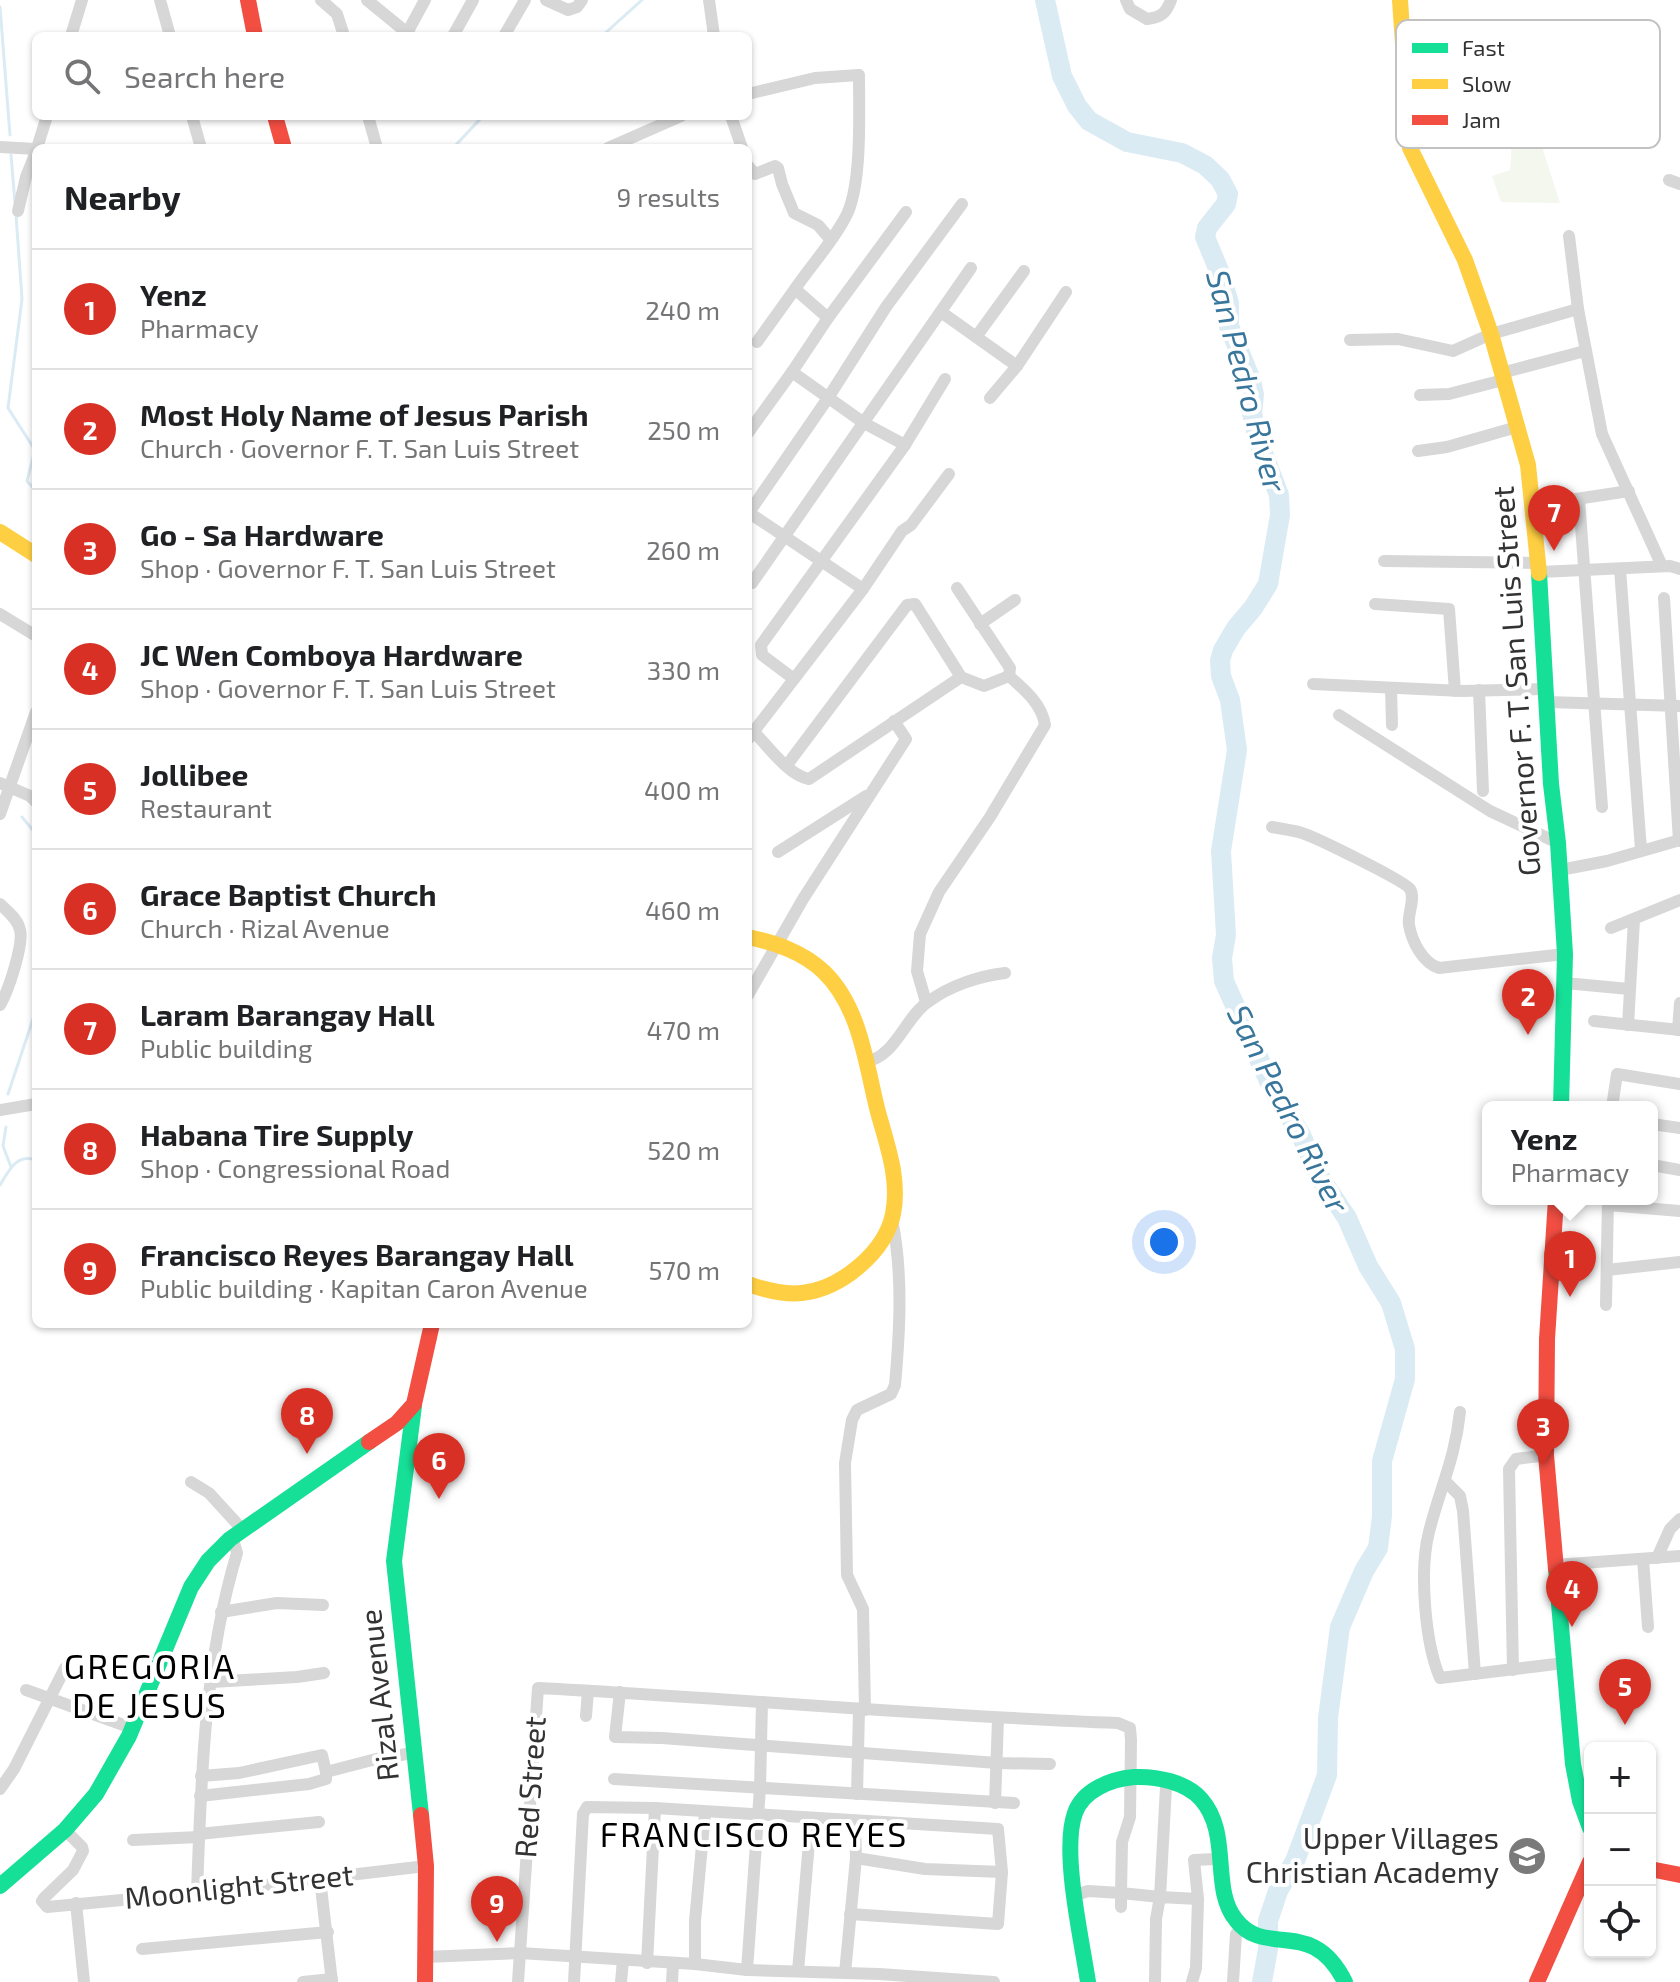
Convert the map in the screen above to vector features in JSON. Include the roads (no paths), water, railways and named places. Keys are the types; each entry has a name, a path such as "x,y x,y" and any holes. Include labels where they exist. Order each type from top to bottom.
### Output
{"main road":[{"path":"248,0 254,32"},
{"name":"Governor F. T. San Luis Street","path":"1400,0 1401,20"},
{"path":"276,120 283,144"},
{"name":"Governor F. T. San Luis Street","path":"1410,148 1465,260 1506,375 1528,465 1539,567 1551,784 1565,954 1561,1101"},
{"path":"0,532 32,552"},
{"path":"752,938 777,944 805,958 832,981 852,1017 893,1170 892,1219 879,1245 858,1266 831,1283 805,1293 779,1292 752,1285"},
{"path":"1556,1205 1547,1339 1546,1455 1573,1764 1585,1814"},
{"name":"Rizal Avenue","path":"425,1982 426,1866 394,1561 414,1404 431,1328"},
{"path":"0,1886 65,1830 96,1794 132,1728 191,1587 208,1561 236,1534 401,1419 414,1404"},
{"path":"387,1429 400,1437 409,1448"},
{"path":"1088,1982 1076,1895 1071,1838 1073,1816 1090,1792 1129,1777 1169,1781 1201,1799 1212,1815 1218,1834 1234,1919 1250,1930 1318,1947 1337,1962 1345,1982"},
{"path":"1656,1870 1680,1875"},
{"path":"1537,1982 1584,1876"}],"street":[{"path":"72,32 82,0"},
{"path":"160,0 169,32"},
{"path":"321,0 337,14 343,32"},
{"path":"410,32 425,0"},
{"path":"455,32 473,0"},
{"path":"506,32 525,0"},
{"path":"546,0 568,10 577,7 582,0"},
{"path":"709,0 713,32"},
{"path":"1126,0 1130,9 1147,19 1160,17 1171,0"},
{"path":"370,1 407,32"},
{"path":"752,93 815,78 859,75 858,151 850,208 757,342"},
{"path":"38,144 46,120"},
{"path":"193,120 198,144"},
{"path":"369,120 376,144"},
{"path":"617,144 672,120"},
{"path":"732,120 741,144"},
{"path":"0,147 32,150"},
{"path":"18,211 32,161"},
{"path":"752,171 755,174 775,166 778,168 794,213 818,225 830,239"},
{"path":"752,507 828,398 886,307 962,204"},
{"path":"752,427 906,212"},
{"path":"1569,236 1578,309 1602,434 1662,566"},
{"path":"752,583 971,268"},
{"path":"976,337 1024,271"},
{"path":"795,289 828,318"},
{"path":"990,398 1017,366 1066,292"},
{"path":"1350,340 1398,339 1453,351 1491,334 1578,309"},
{"path":"941,312 1017,366"},
{"path":"1420,395 1449,394 1585,351"},
{"path":"792,372 864,423 905,445"},
{"path":"794,679 762,655 761,645 905,445 945,379"},
{"path":"1418,451 1447,447 1517,427"},
{"path":"752,735 863,589 902,531 911,525 949,474"},
{"path":"1543,504 1629,491"},
{"path":"1579,499 1602,807"},
{"path":"752,515 863,589"},
{"path":"1384,561 1585,570 1662,566 1680,569"},
{"path":"1620,569 1641,850"},
{"path":"957,588 1010,668 1009,676"},
{"path":"1560,870 1679,841 1675,706 1664,598"},
{"path":"980,624 1015,600"},
{"path":"787,765 907,605 915,604 961,677 984,686 1009,676"},
{"path":"1375,604 1449,609 1455,691"},
{"path":"0,614 32,634"},
{"path":"926,1002 917,971 920,934 939,892 990,817 1045,725 1044,716 1035,702 1009,676"},
{"path":"752,737 802,778 809,779 961,677"},
{"path":"1313,684 1479,690 1593,703 1675,706"},
{"path":"1391,688 1392,725"},
{"path":"1479,690 1483,791"},
{"path":"1339,715 1490,811 1558,843"},
{"path":"0,814 4,784 32,721"},
{"path":"752,988 803,899 907,738 894,721"},
{"path":"4,784 32,800"},
{"path":"778,852 872,792"},
{"path":"1272,827 1302,833 1408,886 1412,893 1409,925 1428,965 1439,968 1565,954"},
{"path":"1611,928 1680,900"},
{"path":"0,904 20,929 6,995 0,1005"},
{"path":"1628,1025 1634,920"},
{"path":"865,1062 876,1060 926,1002 982,976 1005,973"},
{"path":"1565,983 1629,989"},
{"path":"1594,1021 1679,1030 1680,1003"},
{"path":"1613,1101 1617,1074 1680,1084"},
{"path":"0,1110 32,1105"},
{"path":"1658,1125 1680,1128"},
{"path":"1658,1166 1680,1170"},
{"path":"1606,1305 1608,1205"},
{"path":"1632,1205 1680,1211"},
{"path":"857,1794 863,1609 847,1575 845,1463 852,1420 857,1410 891,1394 895,1385 901,1315 897,1244 892,1219"},
{"path":"1607,1270 1680,1262"},
{"path":"1460,1412 1457,1440 1446,1482 1428,1534 1423,1576 1433,1663 1440,1678 1564,1663"},
{"path":"1513,1670 1509,1469 1516,1459 1546,1455"},
{"path":"191,1482 209,1493 236,1534 237,1553 221,1612 211,1682 201,1776 197,1893"},
{"path":"1446,1482 1460,1496 1463,1511 1475,1674"},
{"path":"1657,1558 1670,1529 1680,1519"},
{"path":"1555,1565 1680,1556"},
{"path":"1643,1559 1648,1627"},
{"path":"221,1612 277,1603 323,1605"},
{"path":"0,1789 14,1769 65,1668"},
{"path":"211,1682 324,1673"},
{"name":"Red Street","path":"518,1982 538,1688 588,1691"},
{"path":"26,1690 132,1728"},
{"path":"586,1716 588,1691 998,1719 1118,1723 1130,1728 1130,1817 1122,1842 1121,1907"},
{"path":"620,1692 615,1737 1050,1764"},
{"path":"747,1970 760,1788 762,1702"},
{"path":"995,1803 998,1719"},
{"path":"326,1772 414,1753"},
{"path":"200,1796 309,1784 326,1779 326,1772 322,1755 239,1773 201,1776"},
{"path":"614,1779 1014,1803"},
{"path":"1155,1982 1156,1919 1166,1787"},
{"path":"574,1982 583,1814 587,1807 655,1808 998,1829 1002,1872 998,1924 850,1914"},
{"path":"647,1963 655,1808"},
{"path":"695,1964 695,1921 705,1813"},
{"path":"798,1971 811,1819"},
{"path":"845,1973 856,1858 855,1821"},
{"path":"133,1840 319,1822"},
{"name":"Moonlight Street","path":"65,1830 83,1851 73,1870 42,1901 47,1907 426,1866"},
{"path":"856,1858 925,1869 1002,1872"},
{"path":"1192,1982 1196,1968 1198,1899 1194,1860 1216,1859"},
{"path":"303,1982 332,1980 320,1879"},
{"path":"1076,1895 1088,1891 1198,1899"},
{"path":"76,1903 84,1982"},
{"path":"1233,1982 1236,1934 1250,1930"},
{"path":"142,1949 328,1932"},
{"path":"425,1957 520,1953 798,1971 826,1977 845,1973 879,1978 994,1982"},
{"path":"621,1982 623,1960"},
{"path":"672,1982 673,1964"},
{"path":"725,1982 726,1967"}],"waterway":[{"path":"606,32 642,0"},
{"name":"San Pedro River","path":"1045,0 1062,76 1077,106 1089,121 1127,142 1182,153 1205,165 1220,179 1228,194 1226,204 1207,228 1205,237 1229,303 1229,326 1251,380 1254,395 1252,413 1258,440 1279,495 1280,515 1268,584 1236,628 1220,661 1221,676 1230,700 1237,750 1221,851 1226,935 1222,958 1224,981 1273,1090 1300,1133 1319,1176 1347,1218 1368,1266 1391,1303 1405,1349 1405,1379 1382,1461 1382,1516 1378,1548 1364,1571 1340,1627 1328,1718 1327,1775 1295,1861 1278,1891 1268,1921 1268,1949 1262,1982"},
{"path":"0,7 10,135"},
{"path":"457,144 479,120"},
{"path":"11,155 15,203"},
{"path":"16,215 22,299 8,408 32,445"},
{"path":"32,462 27,481 32,487"},
{"path":"22,817 32,829"},
{"path":"8,1094 32,1022"},
{"path":"6,1127 3,1146 11,1167"},
{"path":"0,1185 19,1161 32,1159"}],"place":[{"name":"Laram Barangay Hall","path":"1554,551"},
{"name":"Most Holy Name of Jesus Parish","path":"1528,1035"},
{"name":"Yenz","path":"1570,1297"},
{"name":"Habana Tire Supply","path":"307,1454"},
{"name":"Go - Sa Hardware","path":"1543,1465"},
{"name":"Grace Baptist Church","path":"439,1499"},
{"name":"JC Wen Comboya Hardware","path":"1572,1627"},
{"name":"Jollibee","path":"1625,1725"},
{"name":"Upper Villages Christian Academy","path":"1527,1856"},
{"name":"Francisco Reyes Barangay Hall","path":"497,1942"}],"district":[{"name":"GREGORIA DE JESUS","path":"150,1686"},
{"name":"FRANCISCO REYES","path":"754,1835"}]}
